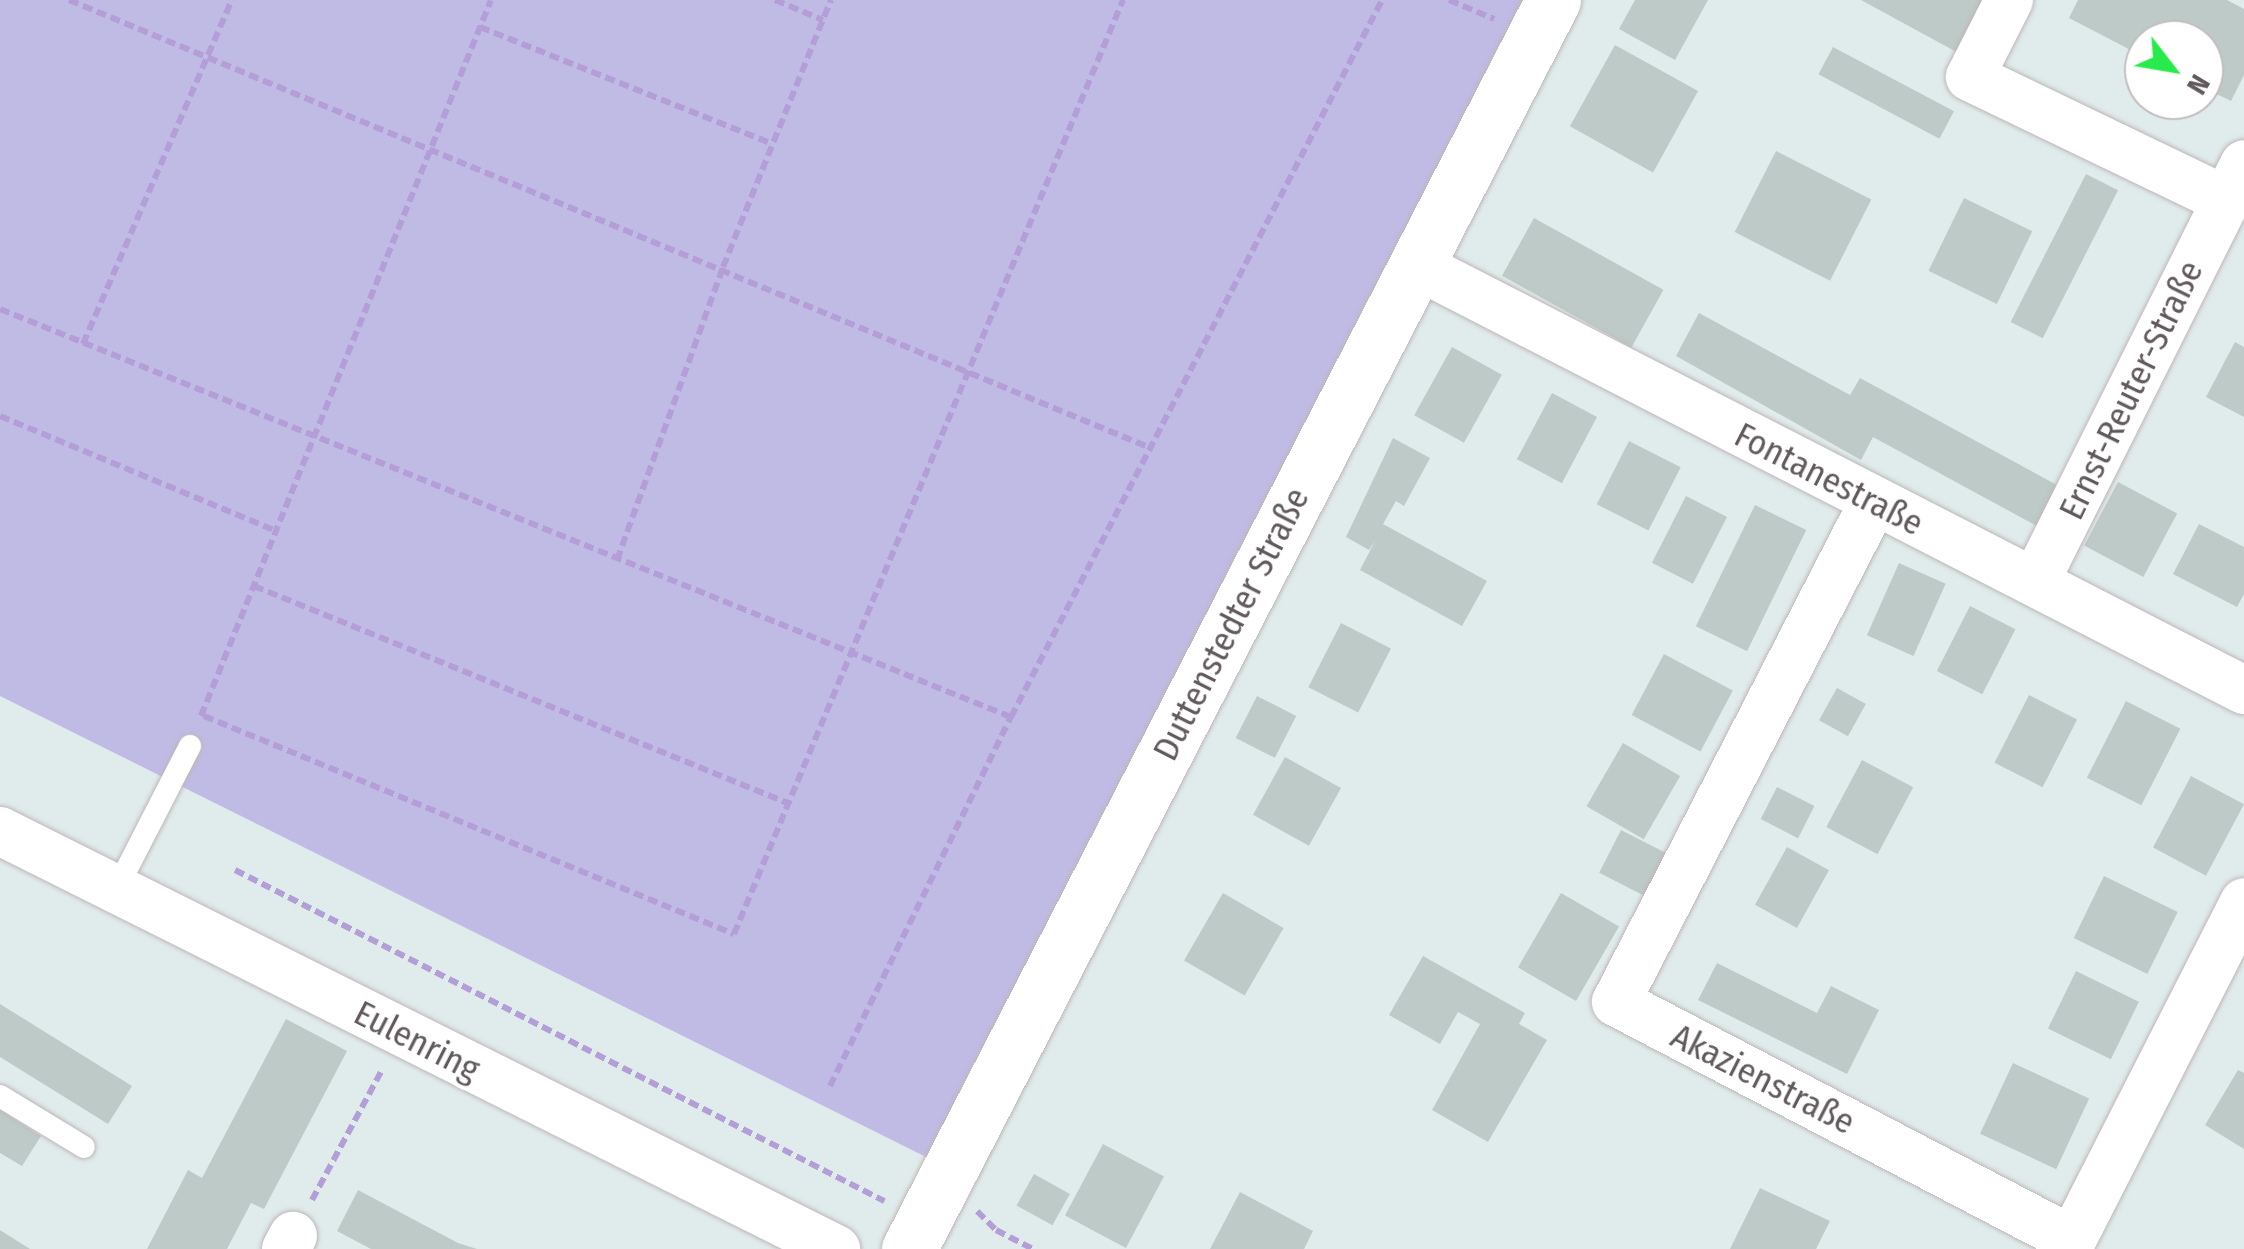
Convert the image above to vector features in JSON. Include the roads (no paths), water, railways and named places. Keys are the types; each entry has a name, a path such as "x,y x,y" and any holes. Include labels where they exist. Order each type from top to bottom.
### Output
{"street":[{"name":"Duttenstedter Straße","path":"898,1225 1416,265 1553,0"},
{"name":"Ernst-Reuter-Straße","path":"2009,0 1970,77 2235,182 2036,580"},
{"name":"Fontanestraße","path":"1416,265 2244,690"},
{"name":"Akazienstraße","path":"1874,503 1616,1002 2072,1240 2244,902"},
{"name":"Eulenring","path":"0,831 836,1249"}],"lane":[{"path":"116,890 190,746"},
{"path":"0,1096 84,1147"}]}
